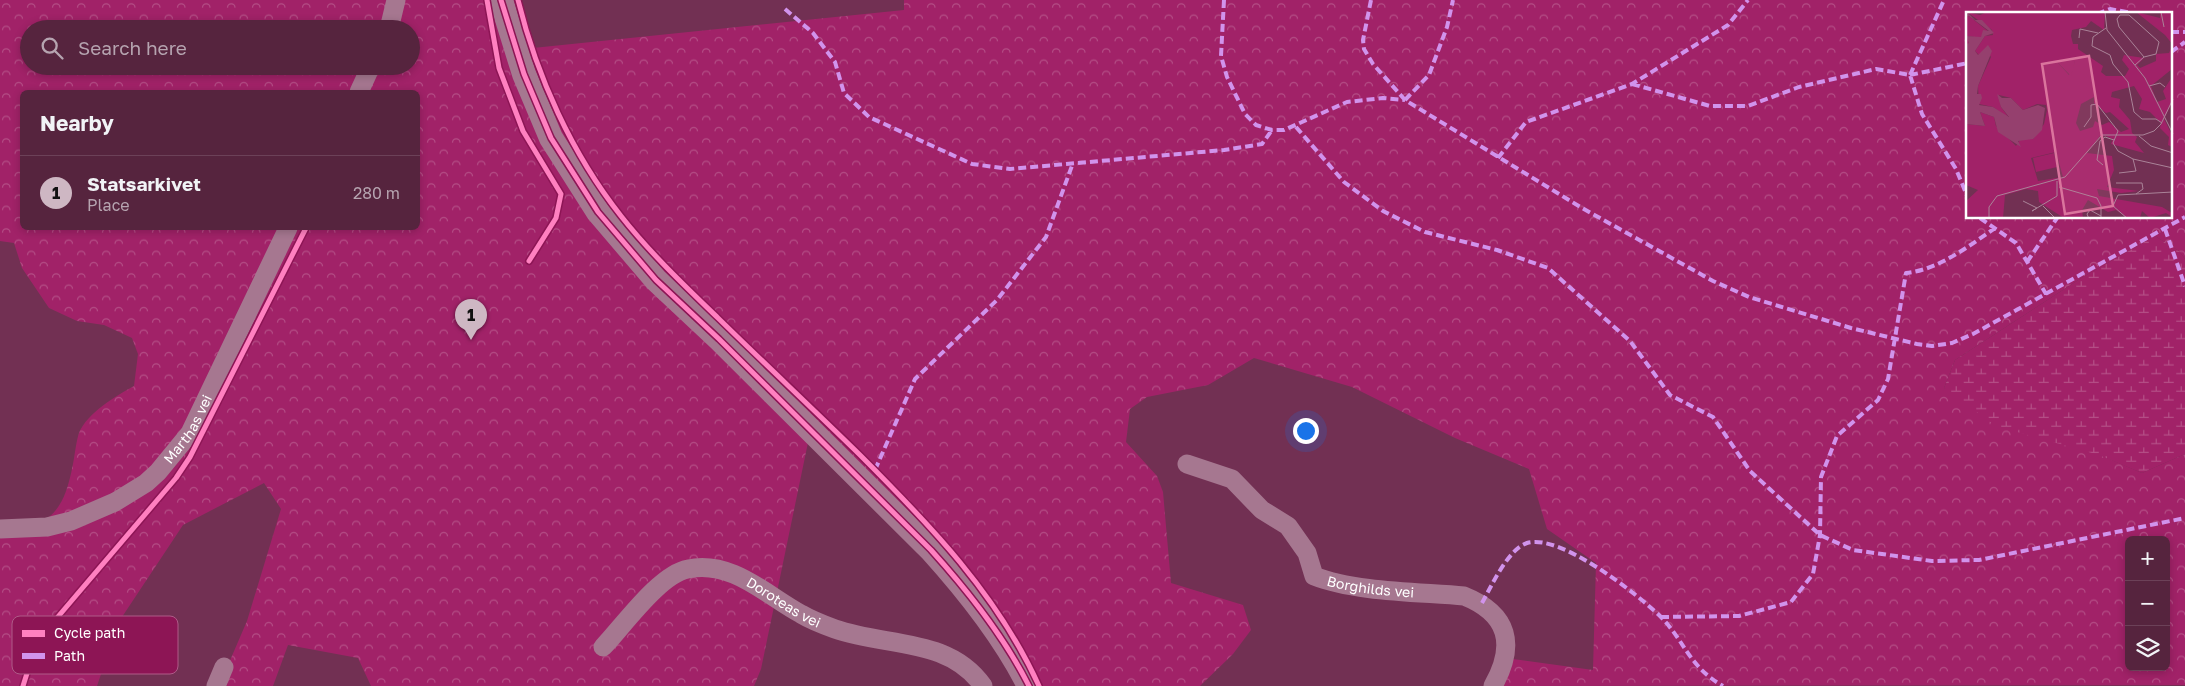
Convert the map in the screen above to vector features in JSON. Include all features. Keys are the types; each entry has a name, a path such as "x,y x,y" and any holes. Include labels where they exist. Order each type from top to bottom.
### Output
{"street":[{"path":"391,20 396,0"},
{"path":"501,0 524,74 551,138 598,212 656,280 719,339 931,550 1006,645 1029,686"},
{"path":"360,90 367,75"},
{"name":"Marthas vei","path":"0,529 47,527 71,520 115,502 146,483 158,472 190,433 287,230"},
{"name":"Borghilds vei","path":"1187,464 1232,480 1262,510 1288,526 1307,553 1314,576 1329,582 1351,585 1464,596 1482,603 1500,620 1506,640 1506,656 1493,686"},
{"name":"Doroteas vei","path":"603,647 666,579 687,569 712,568 740,577 801,615 836,630 943,653 965,666 983,686"},
{"path":"216,686 224,667"}],"green space":[{"path":"0,0 520,0 533,48 904,10 904,0 2185,0 2185,259 2179,251 2155,236 2083,277 1955,360 1944,388 2142,473 2185,454 2185,685 1484,686 1505,658 1593,670 1596,563 1547,529 1529,469 1455,438 1352,387 1254,358 1208,385 1147,397 1130,409 1126,442 1157,476 1163,492 1171,583 1243,605 1251,630 1233,654 1200,686 1019,686 1021,661 811,428 761,669 754,686 371,686 358,658 288,645 273,686 219,686 247,621 281,509 264,483 183,525 123,616 12,616 12,674 101,674 97,686 0,686 0,539 2,535 19,531 43,521 59,506 69,481 79,433 95,412 134,386 138,354 132,338 104,325 77,321 49,308 22,268 14,243 0,241"},
{"path":"2155,236 2179,251 2185,259 2185,454 2142,473 2099,455 1996,426 1944,388 1955,360 2083,277"}],"marked path":[{"path":"1224,0 1221,56 1227,77 1245,114 1256,125 1272,130 1284,130 1347,102 1383,98 1405,100"},
{"path":"1371,0 1363,40 1364,49 1373,64 1405,100 1582,208 1713,281 1749,297 1851,328 1917,344 1932,346 1952,343 1973,334 2185,217"},
{"path":"1405,100 1429,75 1447,27 1453,0"},
{"path":"1498,158 1526,122 1632,84 1728,25 1748,0"},
{"path":"1910,75 1944,0"},
{"path":"785,9 813,33 835,62 844,93 869,117 972,164 1010,169 1224,150 1262,144 1272,130"},
{"path":"2102,12 2110,9 2126,12"},
{"path":"2172,32 2185,32"},
{"path":"2172,51 2185,42"},
{"path":"1910,75 1966,63"},
{"path":"1632,84 1710,106 1748,106 1799,87 1876,69 1910,75 1922,114 1956,169 1966,193"},
{"path":"1296,127 1344,182 1383,211 1425,232 1497,250 1548,268 1630,341 1670,395 1713,417 1750,471 1820,535 1853,550 1932,561 1979,560 2185,518"},
{"path":"875,470 915,379 997,300 1046,237 1073,163"},
{"path":"1981,219 2016,243 2046,294"},
{"path":"2027,262 2056,219"},
{"path":"1661,617 1739,616 1791,602 1813,574 1820,535 1821,477 1837,436 1878,400 1888,379 1906,273 1930,267 1953,256 1995,228"},
{"path":"2165,229 2185,286"},
{"path":"1482,603 1507,560 1520,547 1527,543 1541,542 1558,547 1578,556 1597,568 1649,606 1668,625 1694,662 1723,686"}],"cycle path":[{"path":"487,0 499,68 523,131 561,194 556,218 529,261"},
{"path":"501,0 524,74 551,138 598,212 656,280 719,339 931,550 997,632 1029,686"},
{"path":"518,0 535,58 558,114 587,167 621,216 668,269 860,455 936,534 983,591 1022,653 1039,686"},
{"path":"59,616 176,478 190,457 305,230"},
{"path":"23,686 27,674"}],"place":[{"name":"Statsarkivet","path":"471,340"}]}
